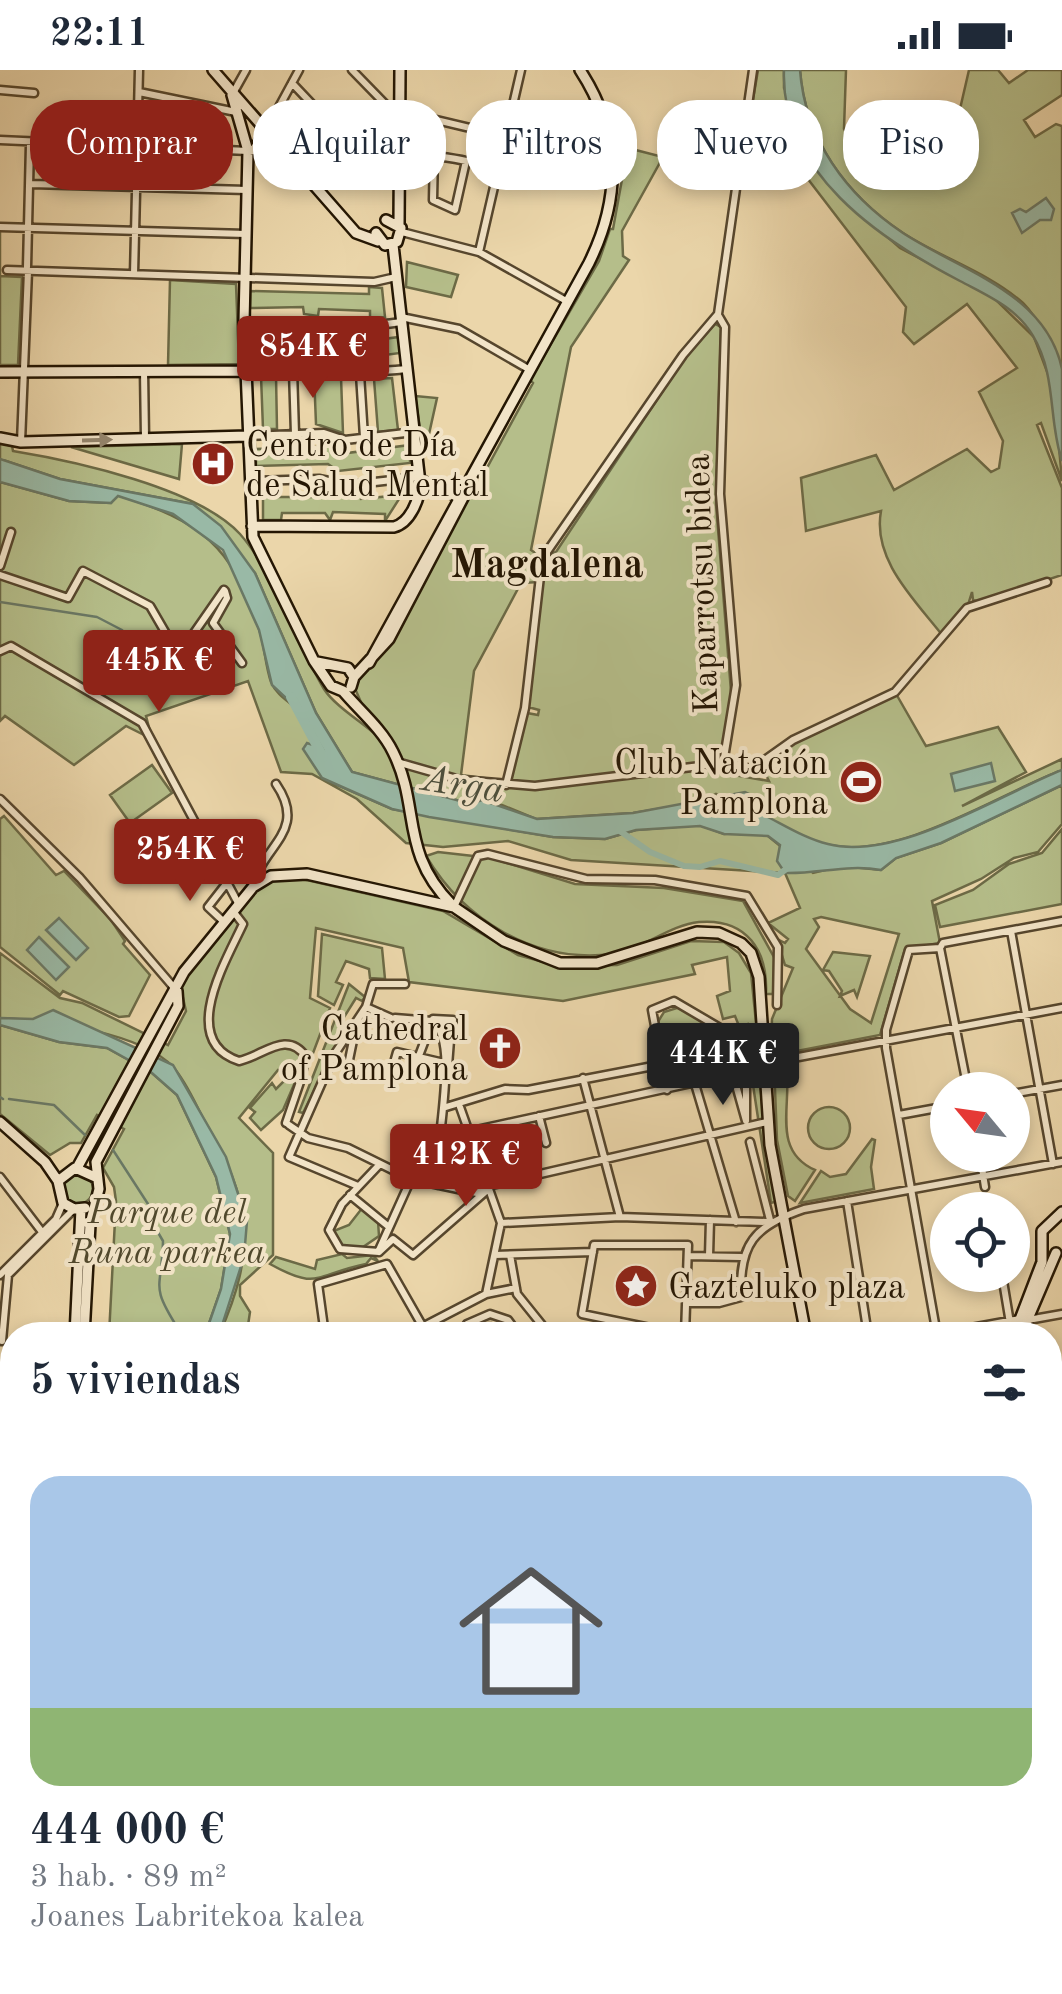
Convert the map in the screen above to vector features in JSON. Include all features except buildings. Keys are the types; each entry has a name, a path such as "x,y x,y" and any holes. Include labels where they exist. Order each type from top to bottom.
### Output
{"street":[{"path":"139,70 139,100"},
{"path":"213,70 253,118"},
{"path":"246,70 232,95 248,150 244,322 252,526 314,661 331,673 354,676"},
{"path":"283,100 299,70"},
{"path":"352,70 381,100"},
{"path":"400,70 400,100"},
{"path":"514,100 521,70"},
{"path":"580,70 597,100"},
{"name":"Kaparrotsu bidea","path":"399,767 506,785 724,766 736,685 720,494 725,327 718,314 753,70"},
{"path":"292,83 308,100"},
{"path":"0,90 34,93"},
{"path":"139,92 237,112"},
{"path":"0,140 30,141"},
{"path":"21,442 30,146"},
{"path":"233,149 253,149"},
{"path":"434,153 466,161 454,210 433,200 434,153"},
{"path":"134,274 136,190"},
{"path":"233,190 247,190"},
{"path":"319,190 353,228 385,244"},
{"path":"385,244 400,228 399,190"},
{"path":"478,252 492,190"},
{"path":"331,673 331,686 354,676 389,639 568,302 607,221 611,190"},
{"path":"252,526 401,526 418,496 398,277 385,244 386,220 398,200"},
{"path":"386,220 478,252 568,302"},
{"path":"0,226 246,234"},
{"path":"6,270 374,282 398,277"},
{"path":"506,785 525,708 542,559 683,354 718,314"},
{"path":"244,322 314,321 367,328 401,319 459,329 530,370"},
{"path":"0,372 294,370 360,374 406,368"},
{"path":"294,370 295,434"},
{"path":"144,371 145,438"},
{"path":"360,374 364,438"},
{"path":"0,438 21,442 324,433 344,440 414,432"},
{"path":"249,481 319,480 348,485 419,477 458,498"},
{"path":"467,487 354,676 359,710 388,742 399,767 420,862 436,889 454,907 504,941 560,963 625,958 697,932 730,936 751,954 756,966 762,1023 767,1122 804,1322"},
{"path":"0,566 10,532"},
{"path":"0,576 68,598 82,571 150,606 172,644 192,636 224,590 227,598 213,623 242,664"},
{"path":"724,766 752,769 793,740 895,692 968,608 1047,582"},
{"path":"0,640 142,722 243,918 212,992 212,1034 226,1055 239,1062 276,1044 292,1045 306,1056 288,1124 298,1134 348,1148 410,1179 477,1193 710,1136 748,1123 767,1122"},
{"path":"0,651 12,646"},
{"path":"58,1181 74,1169 104,1133 166,1018 184,972 253,886 288,825 285,801 276,784"},
{"path":"0,800 80,878 176,991"},
{"path":"454,907 471,866 478,856 488,854 586,878 655,880 746,896 778,946 777,1005"},
{"path":"253,886 286,872 307,874 454,907"},
{"path":"224,922 208,907 226,884"},
{"path":"934,1322 886,1040 908,950 940,948 944,944 1062,922"},
{"path":"500,1223 620,1217 769,1221 847,1201 1058,1163 1039,1089 1011,931"},
{"path":"940,948 965,1072"},
{"path":"358,1186 289,1157 334,1055 366,1008 375,982 405,984"},
{"path":"667,1090 654,1007 680,1002 718,1026 748,1123"},
{"path":"366,1008 393,1018 452,1020 452,1026 446,1026 445,1038 450,1040 448,1075 443,1078"},
{"path":"777,1061 1062,1008"},
{"path":"334,1055 350,1061 356,1021"},
{"path":"432,1021 412,1074 438,1074 443,1078"},
{"path":"432,1021 438,1026 446,1107 434,1159 438,1185"},
{"path":"396,1059 397,1052 444,1063"},
{"path":"446,1107 460,1106 506,1089 528,1090 726,1052"},
{"path":"467,1132 734,1074"},
{"path":"583,1078 620,1217"},
{"path":"695,1084 736,1222"},
{"path":"1030,1091 1062,1086"},
{"path":"460,1106 500,1223 492,1283 486,1294"},
{"path":"898,1115 930,1109"},
{"path":"539,1116 546,1143"},
{"path":"0,1122 46,1162 58,1181 62,1203 59,1215 0,1275"},
{"path":"85,1322 90,1224 97,1158 104,1133"},
{"path":"750,1142 769,1221"},
{"path":"46,1162 96,1177"},
{"path":"379,1252 340,1249 331,1238 330,1224 350,1195 380,1164"},
{"path":"982,1172 984,1187"},
{"path":"0,1176 42,1232"},
{"path":"379,1252 410,1179"},
{"path":"379,1252 389,1241 398,1240 413,1255 480,1200 486,1188"},
{"path":"350,1195 389,1227"},
{"path":"3,1322 8,1275 78,1209 95,1200"},
{"path":"847,1201 866,1322"},
{"path":"62,1203 78,1209"},
{"path":"75,1322 78,1209"},
{"path":"1020,1322 1044,1248 1042,1231 1058,1224 1062,1212"},
{"path":"709,1256 710,1220"},
{"path":"741,1297 741,1257 769,1221"},
{"path":"621,1322 582,1314 594,1245 688,1245 685,1322"},
{"path":"1021,1322 1059,1252 1044,1248"},
{"path":"379,1252 419,1322"},
{"path":"495,1255 594,1252"},
{"path":"510,1255 516,1291 540,1322"},
{"path":"688,1256 741,1257"},
{"path":"323,1322 318,1284 387,1264"},
{"path":"432,1322 486,1294 516,1291"},
{"path":"688,1292 734,1292 741,1297"},
{"path":"1007,1292 1016,1322"},
{"path":"687,1303 719,1303 741,1297"},
{"path":"472,1322 490,1314 510,1322"},
{"path":"1035,1322 1062,1314"}],"green space":[{"path":"758,70 784,70 784,88 790,100 753,100"},
{"path":"800,70 846,70 843,178 823,147 823,100 805,100"},
{"path":"969,70 998,70 1009,83 1028,70 1062,70 1062,95 1024,120 1035,137 1056,124 1062,126 1062,369 1040,325 1023,303 995,282 903,233 854,190 979,190 979,100 962,100"},
{"path":"637,150 657,155 657,168 622,231 623,256 629,260 571,347 531,550 541,557 556,552 684,359 715,324 721,327 716,504 732,704 722,757 670,774 717,766 734,775 769,781 761,765 793,740 895,692 926,746 998,727 1026,772 962,806 1062,759 1062,770 917,834 857,847 829,845 802,836 716,794 701,802 633,813 536,819 502,805 471,804 352,772 316,713 255,573 193,504 60,479 0,459 0,443 12,446 13,451 134,479 195,503 221,518 240,534 264,568 328,695 375,734 353,684 394,634 613,229 620,190 637,190","holes":["539,582 528,707 539,710 538,715 527,713 507,781 461,775 474,671 521,583"]},
{"path":"823,169 832,188 900,248 992,296 1034,337 1054,390 1062,481 1041,423 1037,425 1062,488 1062,575 979,602 973,600 972,592 967,608 943,636 889,563 880,529 881,511 806,531 801,478 876,455 894,490 967,449 991,472 999,468 1003,441 979,392 1017,368 967,304 914,344 903,332 906,307 817,190 823,190"},
{"path":"407,262 458,275 451,297 406,287"},
{"path":"0,276 22,277 18,365 0,365"},
{"path":"170,280 236,284 239,364 168,365"},
{"path":"369,287 382,288 385,317 370,318 370,311 319,309 318,316 304,314 303,307 250,308 250,291 369,294"},
{"path":"327,330 337,337 350,336 352,343 399,337 400,353 355,359 355,368 340,362 339,355 251,357 252,340 327,338"},
{"path":"314,374 341,377 343,433 316,424"},
{"path":"261,376 276,376 277,429 263,429"},
{"path":"392,378 398,430 378,432 374,379"},
{"path":"415,396 437,398 427,443 422,442"},
{"path":"182,444 179,479 71,447"},
{"path":"410,445 410,463 338,471 328,464 256,466 256,449 345,446 347,453"},
{"path":"0,482 69,501 111,503 117,495 171,515 209,540 237,576 249,600 273,686 315,732 321,750 321,778 392,809 553,837 605,839 636,830 700,825 724,834 750,832 768,836 813,873 842,866 881,870 896,858 941,843 1062,785 1062,824 1038,852 1014,858 981,879 932,901 940,943 905,949 880,1035 771,1056 772,1019 793,968 785,965 777,939 785,943 788,939 768,923 800,908 785,873 571,860 508,841 443,847 406,843 357,799 312,774 281,772 248,681 146,716 152,739 126,726 74,765 5,716 0,721","holes":["821,917 899,934 871,1023 850,1009 806,949 819,927 814,919"]},
{"path":"263,485 276,485 277,497 337,497 360,491 361,499 390,496 390,488 408,485 385,521 385,514 333,512 330,520 325,513 282,513 281,520 263,520"},
{"path":"152,765 172,793 130,823 110,795"},
{"path":"4,816 56,875 64,871 111,920 125,941 123,944 150,975 129,1016 119,1017 63,991 60,995 0,947 0,819"},
{"path":"1062,829 1062,904 940,927 935,905 973,890 1009,864 1042,853"},
{"path":"438,852 491,858 575,884 664,888 743,901 775,959 773,994 766,994 763,964 751,940 716,922 688,924 612,954 556,952 529,944 504,933 460,900 426,856"},
{"path":"289,876 443,911 518,955 558,966 617,965 691,941 724,942 739,953 751,973 757,1033 751,1034 748,1024 739,1026 735,1016 723,1019 717,996 730,991 727,957 692,965 695,974 563,1001 409,982 403,948 316,928 310,998 330,1008 304,1077 278,1070 239,1118 273,1153 273,1255 240,1285 240,1296 250,1312 248,1322 224,1322 240,1276 244,1250 240,1200 220,1149 186,1085 173,1067 139,1045 66,1025 0,1018 0,953 60,998 82,1003 168,1045 186,1011 181,989 185,978 230,917 272,881"},
{"path":"322,934 382,948 385,979 370,978 369,969 346,961 336,982 343,985 334,1005 318,996"},
{"path":"833,952 870,956 857,997 854,990 840,996 842,991 829,971 823,970"},
{"path":"349,984 365,997 362,1001 356,998 341,1022 345,1028 303,1113 299,1112"},
{"path":"680,1007 710,1026 658,1036 656,1025 664,1012"},
{"name":"Parque del Runa parkea","path":"0,1025 59,1042 107,1048 152,1073 177,1095 216,1177 230,1234 221,1289 210,1322 110,1322 116,1201 114,1187 103,1168 124,1129 97,1115 81,1143 70,1143 50,1155 0,1114"},
{"path":"774,1064 786,1065 786,1124 792,1150 815,1170 795,1201 788,1196 777,1140"},
{"path":"759,1071 778,1201 771,1203 751,1072"},
{"path":"285,1080 296,1080 283,1110 261,1130 250,1118 255,1112 250,1108 272,1083 276,1089"},
{"path":"829,1107 844,1113 850,1128 844,1143 829,1149 814,1143 808,1128 814,1113"},
{"path":"872,1139 874,1189 800,1203 821,1171 830,1177 846,1174"},
{"path":"78,1174 92,1183 93,1189 84,1203 78,1204 64,1195 63,1189 72,1175"},
{"path":"363,1207 378,1221 379,1236 363,1247 342,1247 331,1232 349,1225"},
{"path":"342,1254 347,1258 373,1255 378,1261 371,1258 366,1264 308,1279 270,1264 276,1257 315,1269 317,1260"}],"shaded area":[{"path":"784,70 800,70 805,100 786,100"},
{"path":"823,147 843,178 843,190 854,190 903,233 998,286 1038,320 1053,343 1062,369 1062,461 1046,367 1026,326 1001,304 898,245 840,198 823,178"},
{"path":"1046,198 1054,209 1051,220 1040,220 1022,233 1012,213 1020,209 1026,212"},
{"name":"Arga","path":"0,459 60,479 193,504 221,526 255,573 316,713 352,772 471,804 482,800 537,819 633,813 745,792 759,799 764,815 795,831 828,844 855,847 916,835 1062,770 1062,785 941,843 896,858 881,870 785,873 777,861 780,845 768,836 724,834 700,826 636,830 605,839 553,837 392,809 322,778 303,749 307,743 322,748 300,711 272,685 259,630 223,550 173,514 118,496 111,503 69,501 0,482"},
{"path":"991,763 995,781 955,791 951,774"},
{"path":"59,918 88,948 76,960 46,930"},
{"path":"39,937 69,967 56,980 27,950"},
{"path":"53,1010 173,1065 226,1157 247,1221 244,1257 223,1322 210,1322 221,1289 230,1234 216,1177 177,1095 152,1073 107,1048 59,1042 0,1025 0,1018 33,1019"}],"waterway":[{"path":"0,602 97,617 122,630 143,655 197,664"},
{"name":"Arga","path":"291,697 323,757"},
{"path":"617,829 650,852 684,866 700,867 720,861 778,875 789,867"},
{"path":"9,1099 54,1105 85,1135"},
{"path":"113,1150 148,1204 149,1217 163,1241 160,1294 175,1322"}],"tunnel":[{"path":"489,1322 490,1314"}],"place":[{"name":"Centro de Día de Salud Mental","path":"213,464"},
{"name":"Club Natación Pamplona","path":"861,782"},
{"name":"Cathedral of Pamplona","path":"500,1048"},
{"name":"Gazteluko plaza","path":"636,1286"}],"district":[{"name":"Magdalena","path":"547,563"}]}
